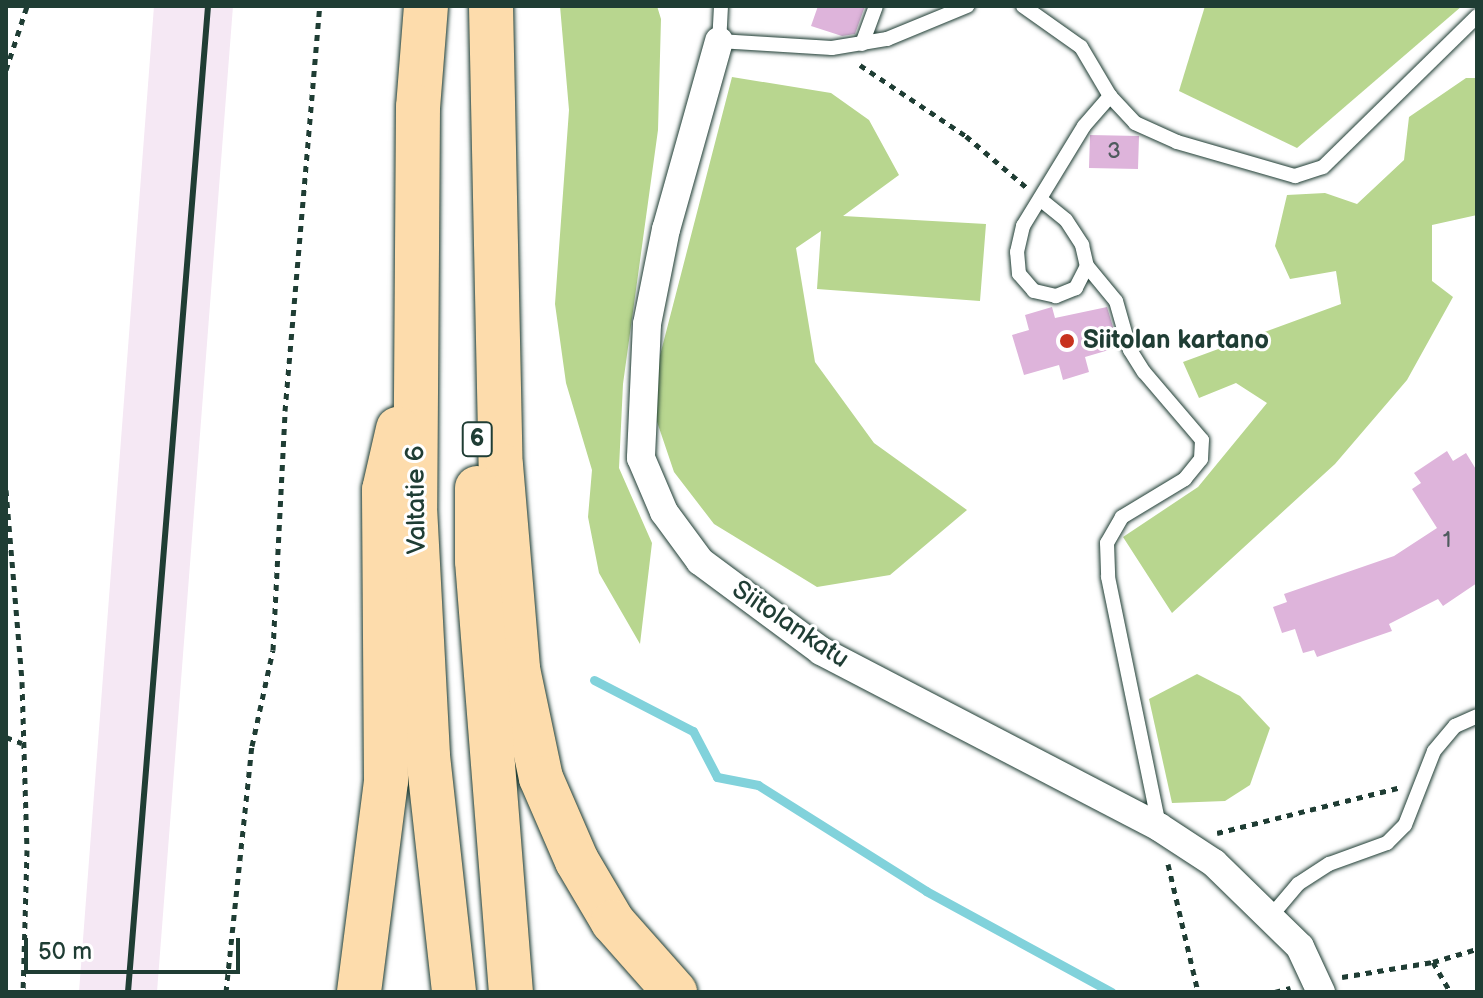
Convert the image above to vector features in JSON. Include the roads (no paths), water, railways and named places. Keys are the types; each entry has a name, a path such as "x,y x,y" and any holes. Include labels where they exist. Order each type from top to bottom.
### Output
{"highway":[{"name":"Valtatie 6","path":"426,6 418,107 415,507 428,756 454,992"},
{"path":"490,6 501,465 518,669 541,778 577,861 613,922 675,992"},
{"name":"6","path":"490,6 477,264 477,561 511,992"},
{"path":"359,992 386,781 384,490 416,349"}],"street":[{"name":"Siitolankatu","path":"719,41 666,229 647,324 641,458 664,512 700,561 821,651 1170,834 1214,863 1300,947 1320,986"}],"lane":[{"path":"721,6 719,41 832,48 862,44 967,6"},
{"path":"862,44 876,6"},
{"path":"1023,6 1081,47 1110,96 1135,123 1177,142 1295,176 1323,167 1477,16"},
{"path":"1087,266 1076,288 1056,296 1034,291 1019,274 1023,226 1084,126 1110,96"},
{"path":"1040,199 1066,220 1082,245 1087,266 1116,301 1130,350 1144,372 1202,440 1201,459 1185,479 1122,517 1107,543 1108,577 1170,834"},
{"path":"1271,916 1298,884 1329,864 1387,843 1405,825 1434,751 1455,726 1477,716"}],"waterway":[{"path":"594,680 693,731 717,777 758,785 926,891 1111,992"}],"railway":[{"path":"128,992 208,6"}],"place":[{"name":"Siitolan kartano","path":"1067,341"}]}
